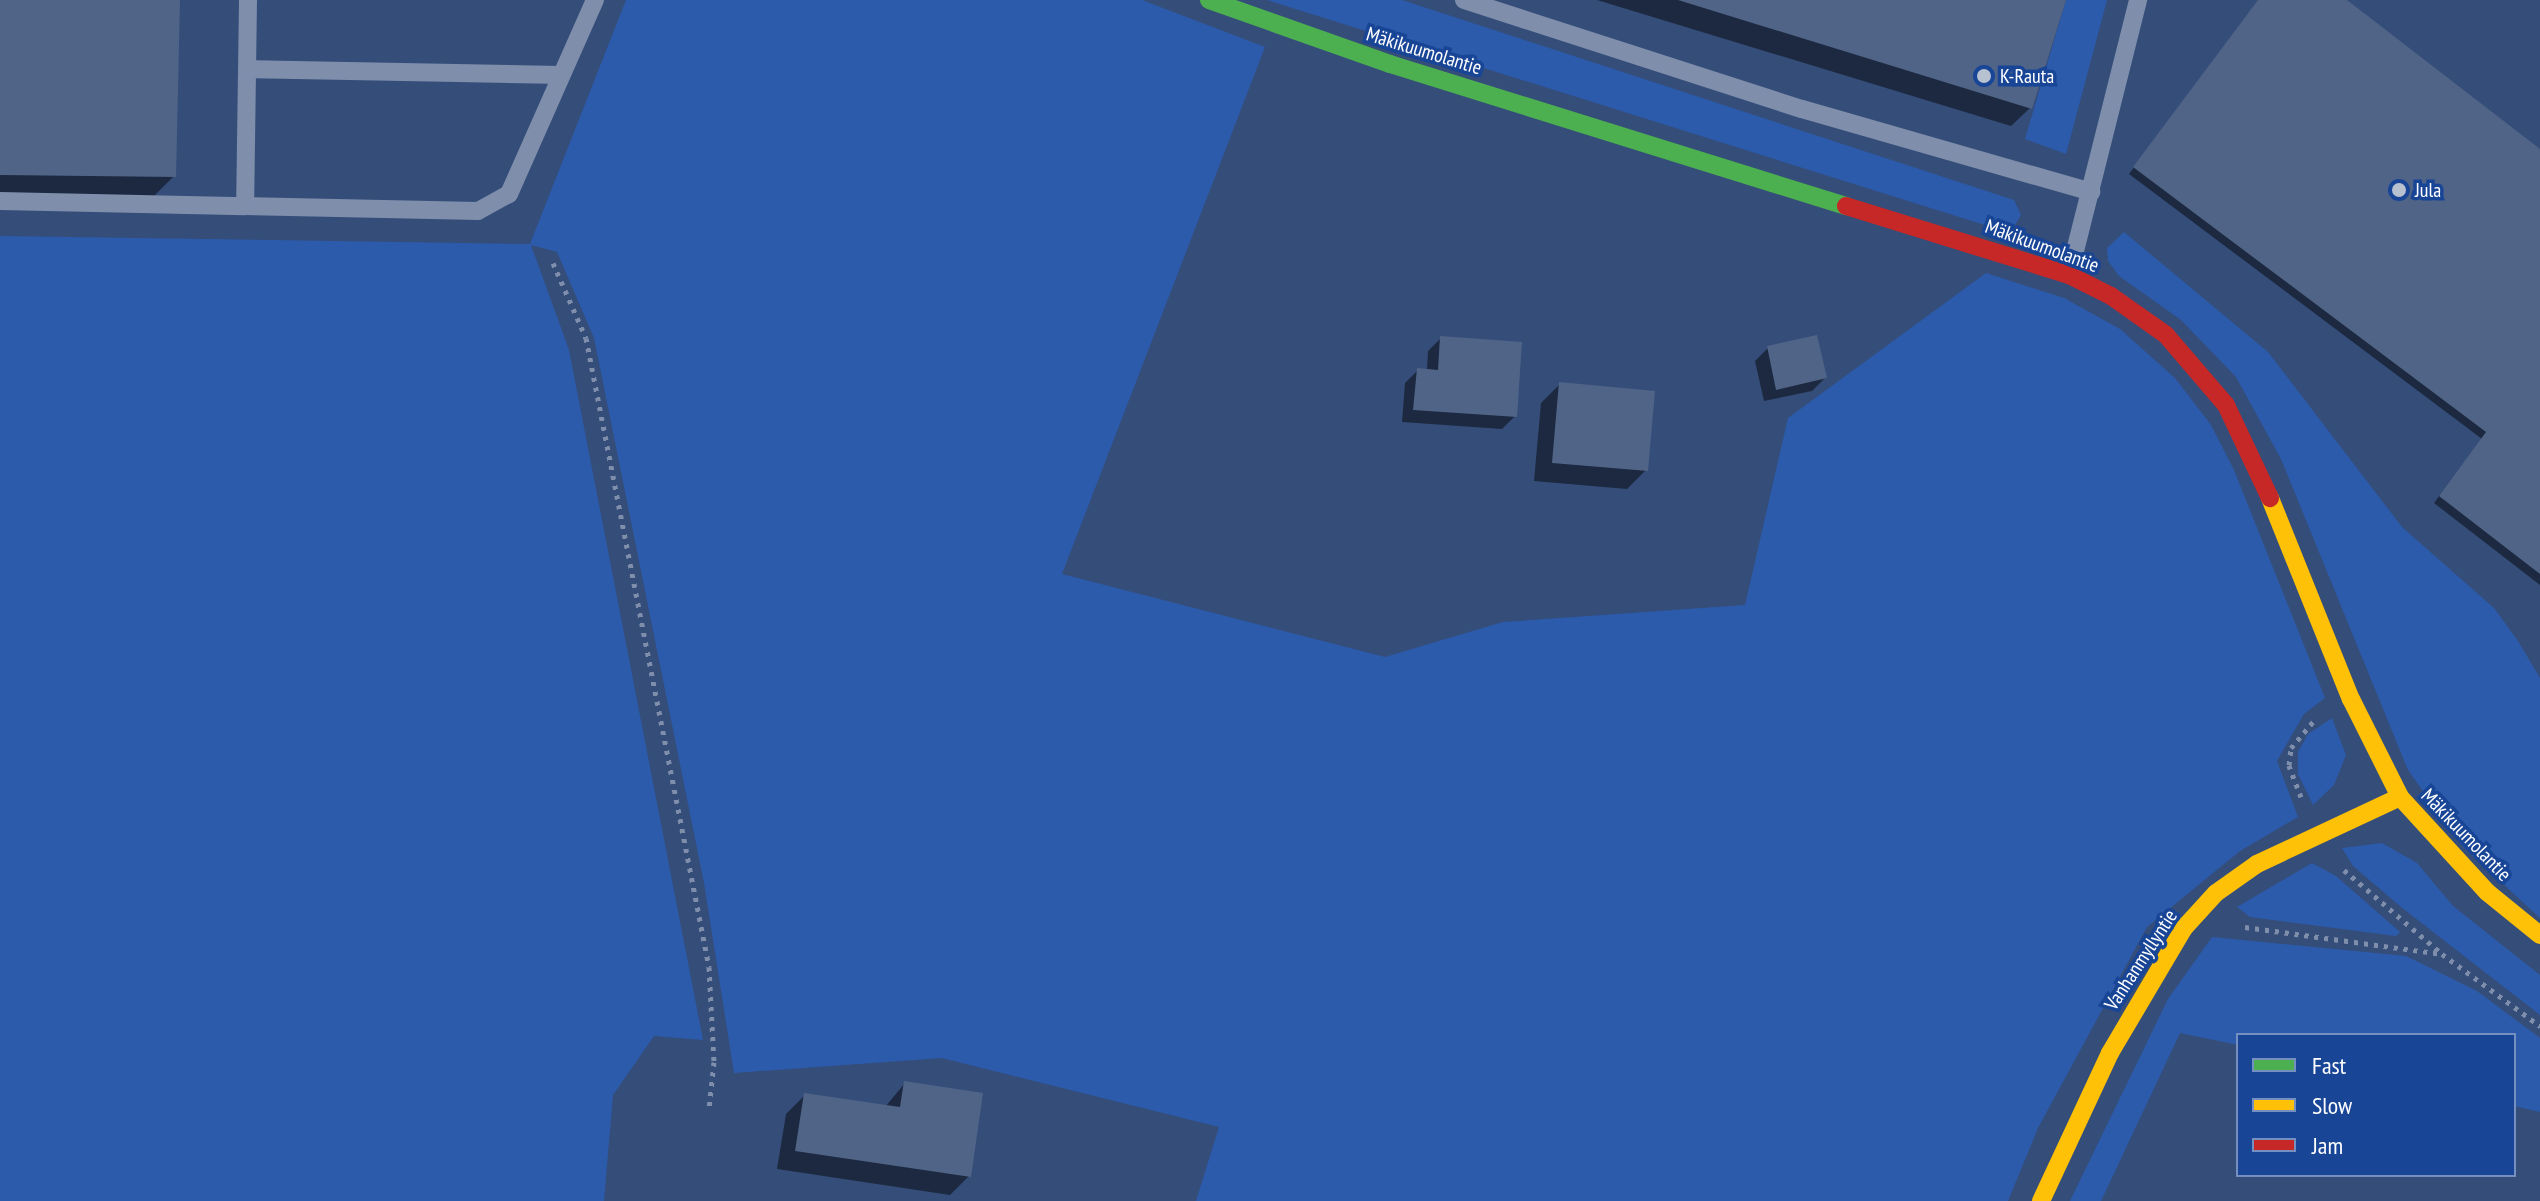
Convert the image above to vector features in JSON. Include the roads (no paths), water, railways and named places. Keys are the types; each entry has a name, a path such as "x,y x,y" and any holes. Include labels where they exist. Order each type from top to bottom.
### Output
{"street":[{"name":"Mäkikuumolantie","path":"1209,0 1390,64 2069,275 2111,296 2166,335 2226,405 2252,452 2351,699 2400,797 2487,892 2540,935"},
{"name":"Vanhanmyllyntie","path":"2041,1201 2110,1053 2184,928 2216,893 2316,832 2400,797"}],"lane":[{"path":"245,206 248,0"},
{"path":"0,201 478,211 509,194 595,0"},
{"path":"1464,0 1802,109 2091,192"},
{"path":"2069,275 2138,0"},
{"path":"247,69 561,75"}],"place":[{"name":"K-Rauta","path":"1984,76"},
{"name":"Jula","path":"2399,190"}]}
